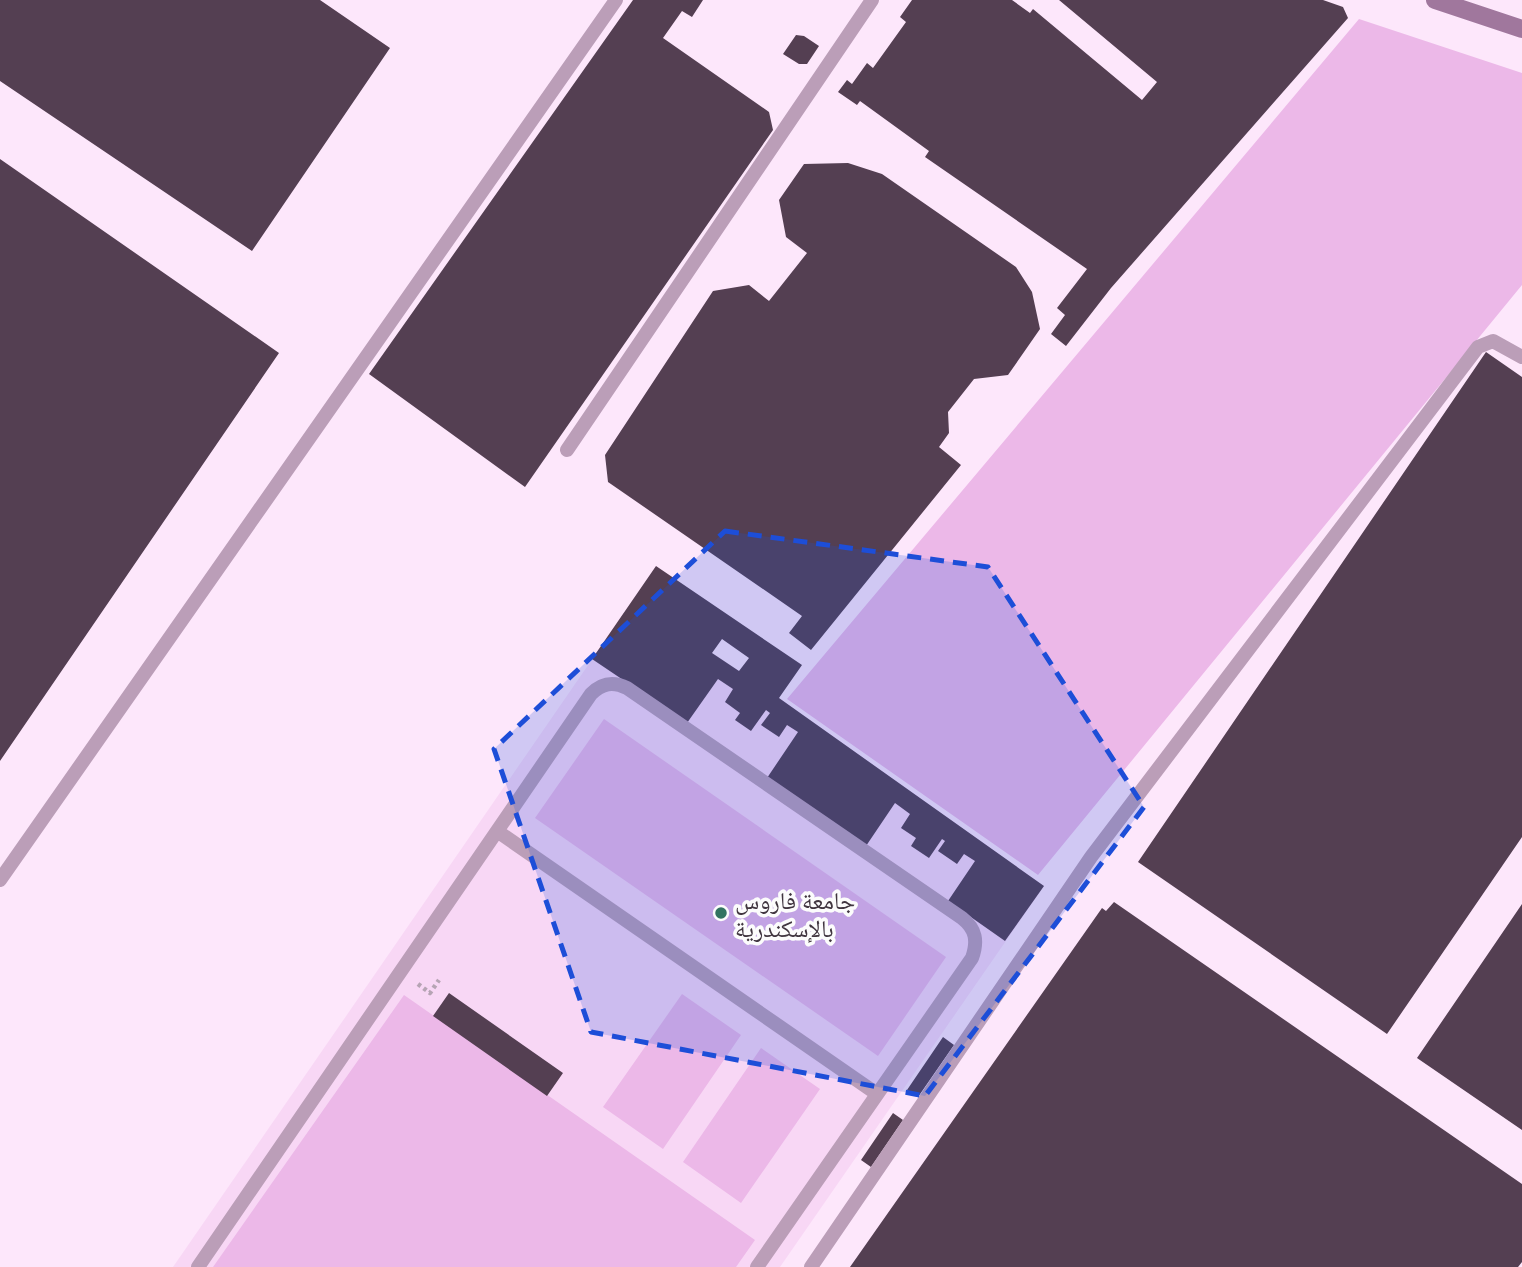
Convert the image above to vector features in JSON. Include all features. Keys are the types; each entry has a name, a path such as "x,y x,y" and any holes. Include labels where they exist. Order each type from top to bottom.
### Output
{"main road":[{"path":"1435,0 1522,29"}],"lane":[{"path":"0,880 616,0"},
{"path":"567,450 872,0"},
{"path":"811,1267 1091,857 1478,347 1493,341 1522,357"},
{"path":"198,1267 591,694 597,688 612,683 628,688 971,925 976,947 757,1267"},
{"path":"497,831 877,1094"}],"highlighted area":[{"path":"725,531 988,567 1144,807 925,1096 591,1032 494,749"}],"shaded area":[{"path":"1359,19 1522,73 1522,285 1038,875 787,699"},
{"name":"جامعة فاروس بالإسكندرية","path":"633,600 779,698 1044,886 780,1267 173,1267"},
{"path":"604,719 946,957 878,1056 535,818"},
{"path":"682,994 741,1035 663,1149 603,1107"},
{"path":"404,995 755,1240 736,1267 213,1267"},
{"path":"761,1048 820,1089 741,1203 683,1162"}],"building":[{"path":"0,0 320,0 390,48 252,251 0,81"},
{"path":"633,0 703,0 692,17 682,11 663,38 769,112 773,130 525,487 369,374"},
{"path":"912,0 1012,0 1030,13 1033,9 1142,100 1157,82 1059,0 1323,0 1343,7 1348,18 1111,288 1066,346 1051,334 1065,315 1057,308 1087,269 925,157 929,151 860,101 857,105 838,92 847,80 852,84 867,63 873,68 906,22 900,17"},
{"path":"796,35 804,36 819,46 807,64 799,64 783,54"},
{"path":"0,159 279,353 0,761"},
{"path":"848,163 882,174 1016,267 1032,292 1040,329 1008,375 974,379 948,412 949,433 939,447 961,465 811,650 789,633 802,616 608,482 605,455 713,291 749,285 769,301 807,253 786,237 779,200 804,164"},
{"path":"1486,352 1522,377 1522,837 1387,1034 1138,862"},
{"path":"656,566 802,665 779,698 1044,886 1005,941 948,901 975,861 964,854 957,864 938,851 945,841 942,839 929,858 911,846 916,838 901,828 910,814 895,803 866,846 767,778 798,732 787,725 779,737 761,725 770,713 766,710 751,731 735,720 740,713 725,702 733,689 718,679 687,723 592,659","holes":["722,639 749,658 739,671 712,653"]},
{"path":"1114,902 1522,1184 1522,1262 1518,1267 850,1267 1102,908 1106,911"},
{"path":"1522,904 1522,1130 1417,1058"},
{"path":"449,993 563,1073 547,1096 433,1016"},
{"path":"943,1037 954,1045 918,1097 907,1090"},
{"path":"893,1113 903,1120 871,1167 861,1160"}],"place":[{"name":"جامعة فاروس بالإسكندرية","path":"721,913"}]}
